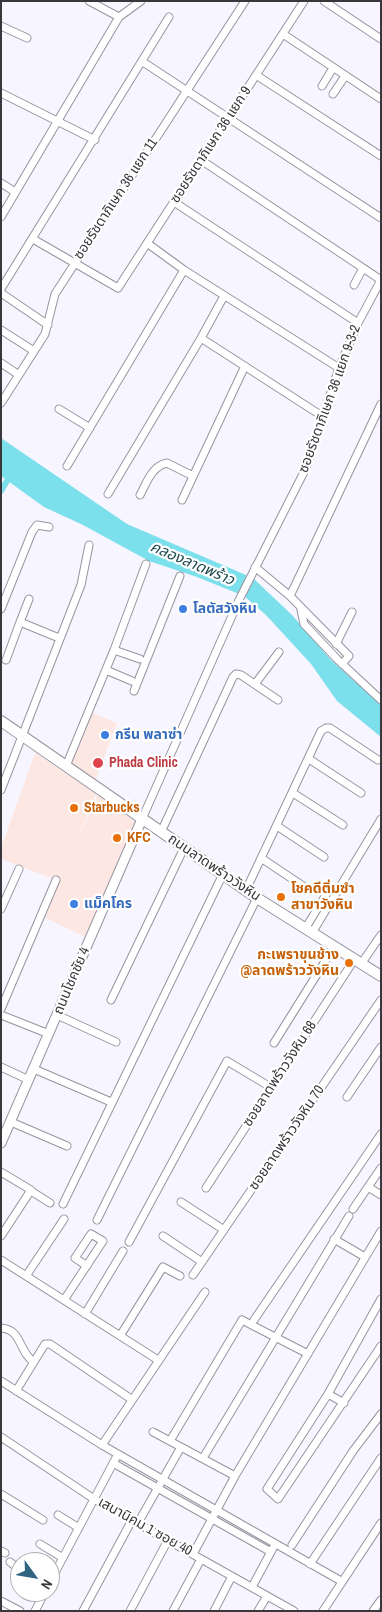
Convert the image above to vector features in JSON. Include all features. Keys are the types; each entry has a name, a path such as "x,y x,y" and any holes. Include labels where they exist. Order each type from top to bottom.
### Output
{"main road":[{"name":"ถนนลาดพร้าววังหิน","path":"1,721 257,898 381,976"}],"street":[{"path":"1,217 118,17 141,1"},
{"name":"ซอยรัชดาภิเษก 36 แยก 11","path":"1,403 4,395 19,375 48,325 53,299 245,1"},
{"name":"ซอยรัชดาภิเษก 36 แยก 9","path":"75,264 118,288 304,1"},
{"path":"324,1 381,39"},
{"path":"91,2 118,17"},
{"path":"48,325 1,291 169,17"},
{"path":"1,26 27,38"},
{"path":"282,34 381,99"},
{"path":"143,62 381,218"},
{"path":"322,86 333,68"},
{"path":"256,75 381,156"},
{"path":"334,94 345,76"},
{"path":"1,92 95,140"},
{"path":"201,160 381,280"},
{"path":"1,183 15,192"},
{"path":"174,202 358,323"},
{"path":"33,239 75,264"},
{"path":"147,243 184,270 339,368"},
{"path":"354,285 363,268"},
{"path":"67,466 184,270"},
{"name":"ซอยรัชดาภิเษก 36 แยก 9-3-2","path":"142,819 255,567 305,470 339,368 358,323 381,280"},
{"path":"108,494 224,296"},
{"path":"1,330 34,351"},
{"path":"201,338 322,416"},
{"path":"1,363 19,375"},
{"path":"182,500 245,366"},
{"path":"290,596 381,404"},
{"path":"59,409 90,428"},
{"path":"140,495 150,475 164,463 193,476"},
{"path":"2,605 32,532 37,525 49,527"},
{"path":"1,790 81,585 89,545"},
{"path":"66,766 114,650 146,564"},
{"path":"255,567 290,596 349,656 342,664"},
{"path":"134,691 180,576"},
{"path":"6,660 30,598"},
{"path":"301,609 304,624 342,664 380,697"},
{"path":"336,644 352,612"},
{"path":"20,622 59,638"},
{"path":"114,650 140,659"},
{"path":"255,684 279,652"},
{"path":"106,670 132,681"},
{"path":"162,832 233,677 236,674 241,675 278,700"},
{"path":"246,890 322,731 330,728 378,760"},
{"path":"309,759 361,793"},
{"path":"293,793 343,825"},
{"name":"ถนนโชคชัย 4","path":"1,1143 142,819"},
{"path":"309,931 381,819"},
{"path":"277,826 324,857"},
{"path":"111,1000 184,848"},
{"path":"261,858 306,888"},
{"path":"1,909 19,869"},
{"path":"63,1204 110,1102 222,874"},
{"path":"1,1009 56,880"},
{"path":"309,931 327,893"},
{"path":"97,1220 257,898"},
{"name":"ซอยลาดพร้าววังหิน 68","path":"206,1188 358,962 381,935"},
{"path":"274,1042 334,947"},
{"name":"ซอยลาดพร้าววังหิน 70","path":"193,1275 381,1000"},
{"path":"1,1015 49,1034"},
{"path":"57,1015 116,1042"},
{"path":"347,1097 381,1047"},
{"path":"129,1242 227,1061 272,1088"},
{"path":"1,1067 29,1080"},
{"path":"34,1069 110,1102"},
{"path":"11,1122 67,1146"},
{"path":"254,1320 381,1134"},
{"path":"353,1209 381,1168"},
{"path":"1,1172 50,1203"},
{"path":"368,1187 381,1195"},
{"path":"1,1236 31,1191"},
{"path":"182,1202 224,1230"},
{"path":"203,1458 349,1216"},
{"path":"26,1276 64,1219"},
{"path":"193,1554 236,1476 381,1231"},
{"path":"64,1300 87,1266 103,1241 91,1234 75,1258 87,1266"},
{"path":"163,1236 202,1262"},
{"path":"334,1239 365,1257"},
{"path":"85,1314 123,1251"},
{"path":"1,1260 158,1360"},
{"path":"120,1336 163,1267 180,1276"},
{"path":"102,1445 131,1399 205,1292"},
{"path":"381,1299 328,1394 266,1490 279,1499 381,1346"},
{"path":"170,1441 242,1320 308,1354"},
{"path":"1,1328 11,1329 15,1333 29,1359 34,1362"},
{"path":"16,1391 45,1344 50,1344 131,1399"},
{"path":"1,1381 102,1445 341,1581"},
{"path":"328,1394 344,1404"},
{"path":"292,1545 353,1451 381,1414"},
{"path":"153,1432 236,1476"},
{"name":"เสนานิคม 1 ซอย 40","path":"1,1437 94,1499 294,1611"},
{"path":"83,1611 135,1522 163,1480 181,1446"},
{"path":"60,1564 118,1454"},
{"path":"310,1564 381,1458"},
{"path":"114,1463 271,1552"},
{"path":"1,1494 42,1520"},
{"path":"58,1516 79,1528"},
{"path":"323,1611 381,1523"},
{"path":"130,1611 168,1540"},
{"path":"40,1544 63,1558"},
{"path":"252,1587 276,1544"},
{"path":"173,1611 201,1559"},
{"path":"214,1611 232,1576"},
{"path":"258,1611 267,1596"},
{"path":"375,1610 381,1600"},
{"path":"1,1601 20,1611"}],"shaded area":[{"path":"90,712 117,723 95,781 69,762"},
{"path":"35,753 97,792 74,846 98,794 138,824 89,939 44,917 59,881 1,859 1,848"}],"water":[{"name":"คลองลาดพร้าว","path":"1,438 127,524 253,578 292,615 331,660 381,705 381,737 337,701 311,664 266,615 244,596 197,577 149,561 83,525 44,507 1,476"}],"waterway":[{"path":"1,491 10,476"}],"place":[{"name":"โลตัสวังหิน","path":"183,609"},
{"name":"กรีน พลาซ่า","path":"105,735"},
{"name":"Phada Clinic","path":"98,763"},
{"name":"Starbucks","path":"74,808"},
{"name":"KFC","path":"117,838"},
{"name":"โชคดีติ่มซำ สาขาวังหิน","path":"281,897"},
{"name":"แม็คโคร","path":"74,904"},
{"name":"กะเพราขุนช้าง @ลาดพร้าววังหิน","path":"349,963"}]}
